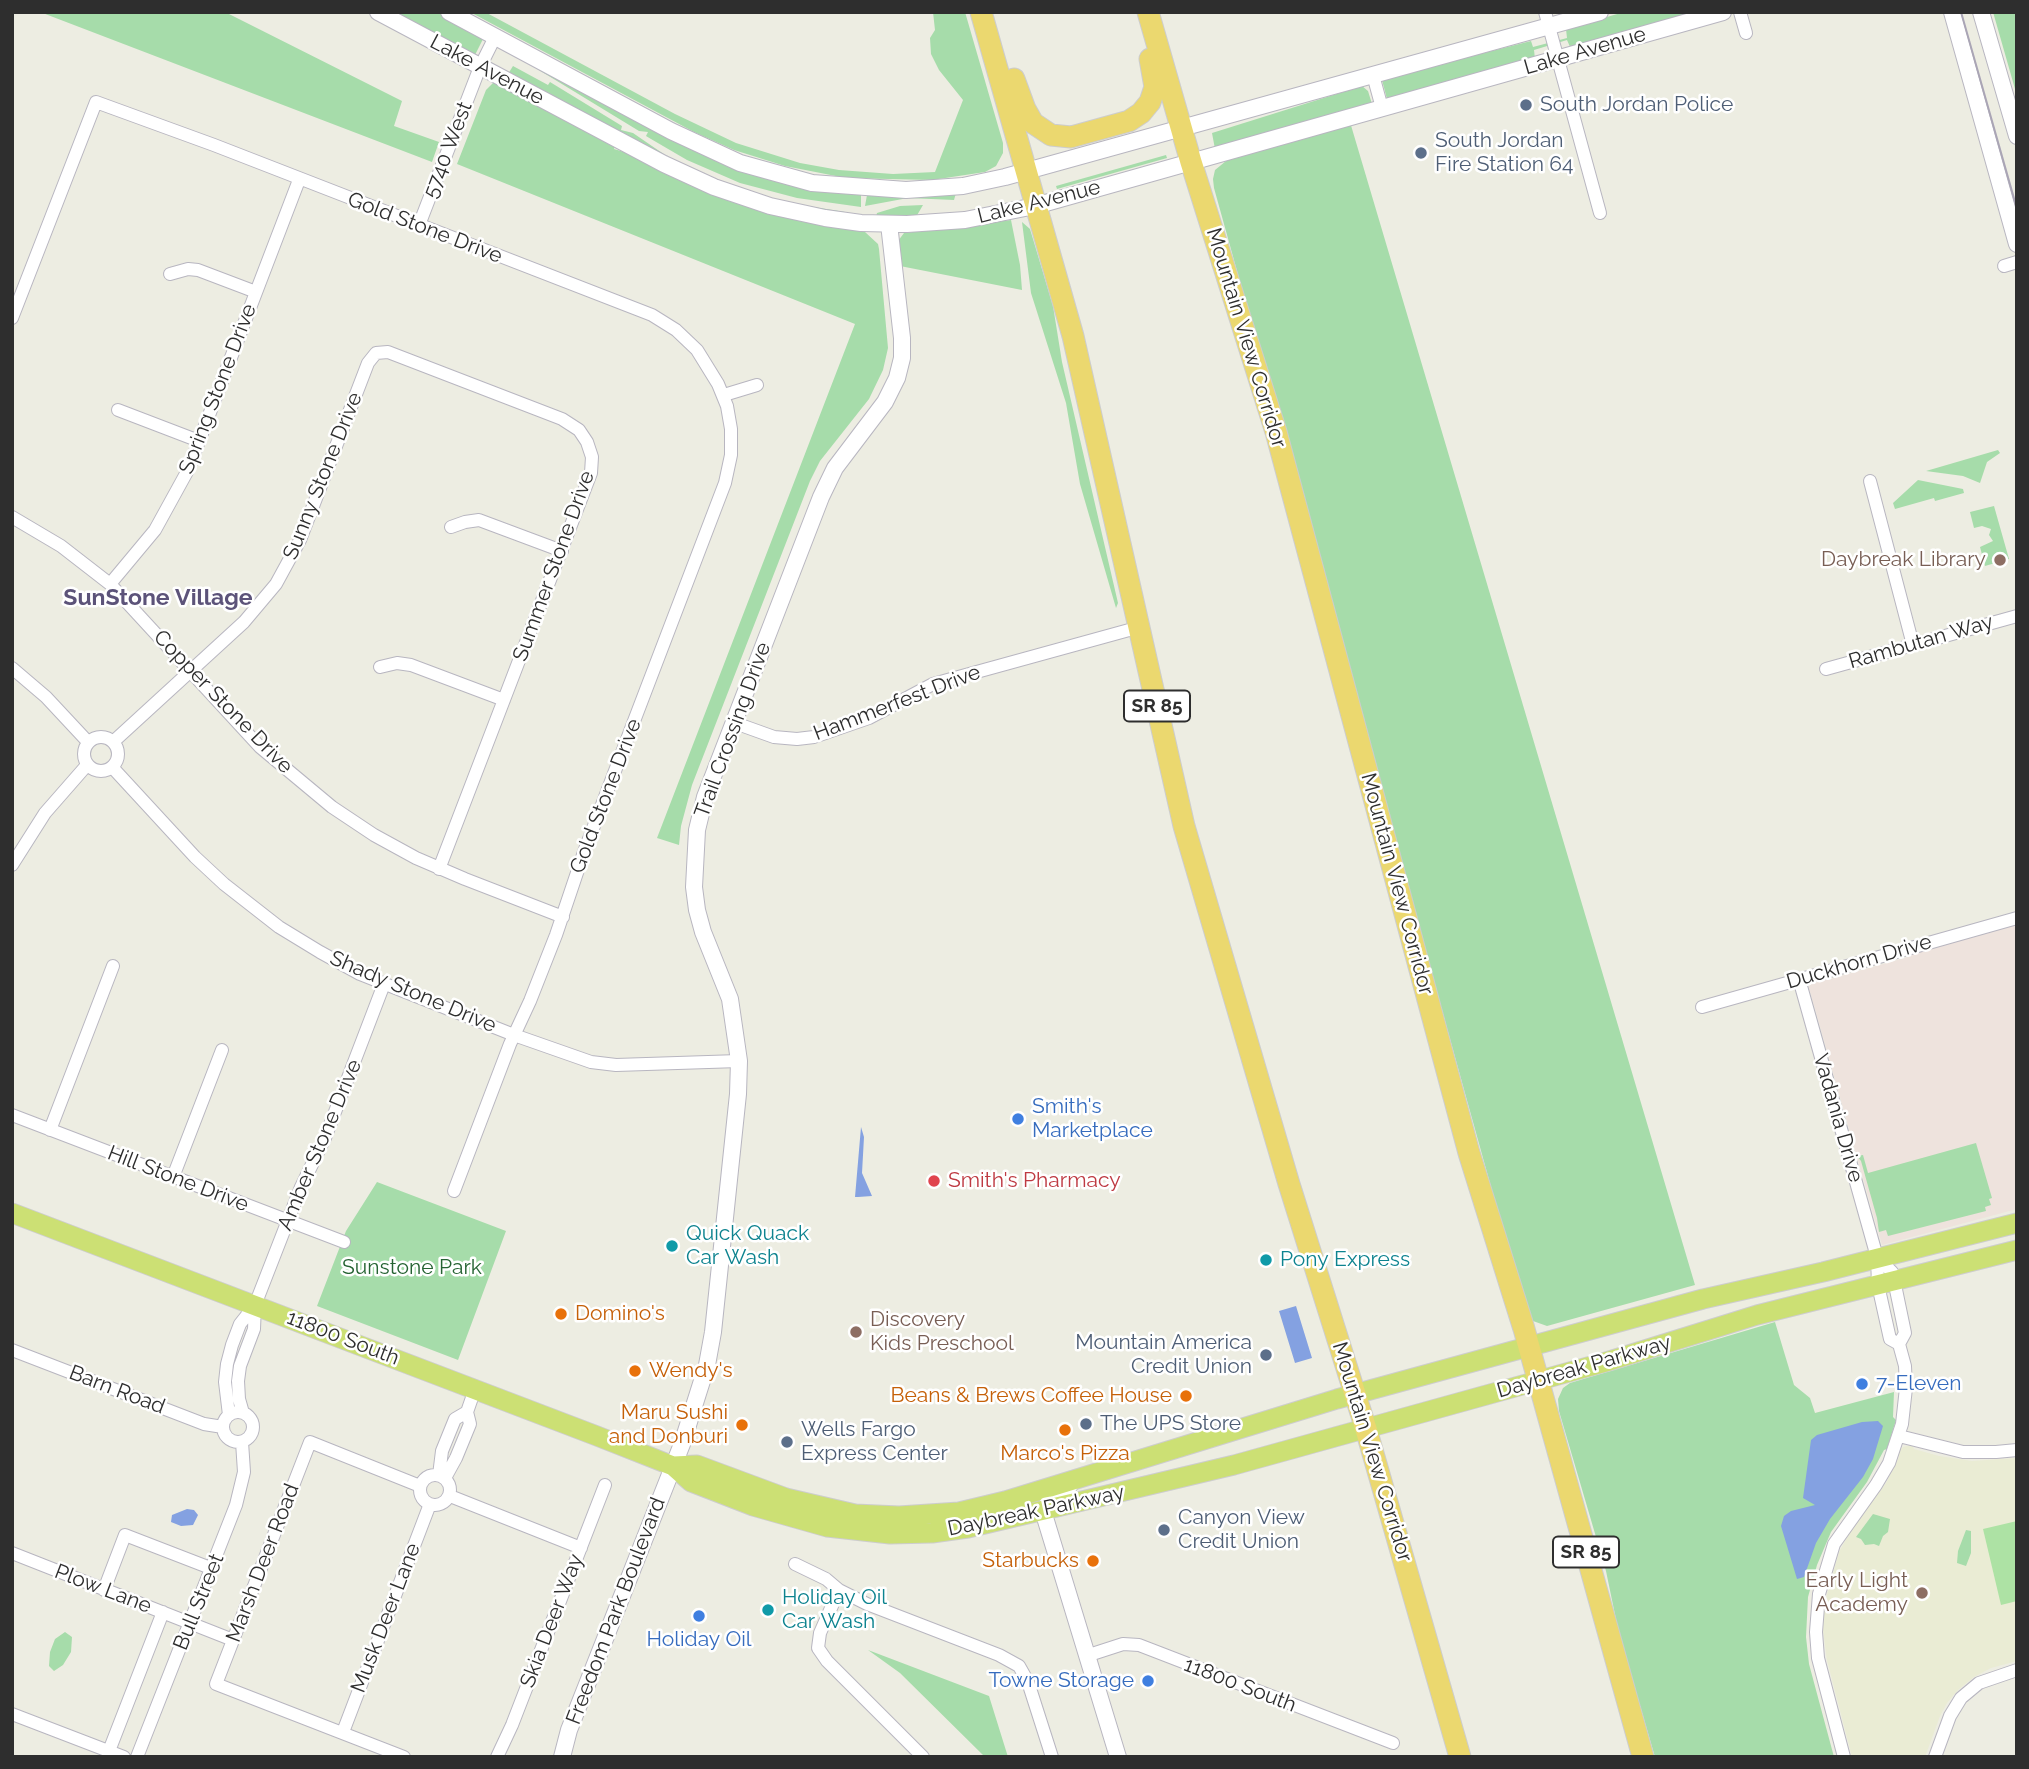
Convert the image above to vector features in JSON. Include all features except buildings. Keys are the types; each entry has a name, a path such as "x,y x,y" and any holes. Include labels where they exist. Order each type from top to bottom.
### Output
{"highway":[{"name":"Mountain View Corridor","path":"981,12 1073,336 1184,825 1289,1184 1366,1429 1460,1757"},
{"path":"988,12 1028,116 1045,132 1065,137 1129,121 1142,113 1150,102 1155,79 1137,12"},
{"name":"Mountain View Corridor","path":"1148,12 1191,162 1276,432 1466,1139 1539,1381 1643,1757"}],"main road":[{"name":"11800 South","path":"12,1213 673,1466"},
{"name":"Daybreak Parkway","path":"673,1466 697,1465 804,1504 847,1513 921,1516 959,1512 1075,1480 1355,1394 1703,1299 2015,1223"},
{"path":"1888,1279 2015,1223"},
{"name":"Daybreak Parkway","path":"673,1466 691,1482 771,1513 809,1524 848,1531 890,1534 932,1533 968,1528 1234,1465 1539,1381 1888,1279 2017,1250"},
{"path":"1782,1309 1824,1287 1861,1273 1878,1256"},
{"path":"968,1528 977,1519 1030,1503 1035,1500 1040,1490"}],"street":[{"name":"Lake Avenue","path":"378,12 664,164 714,187 796,212 846,221 888,224 965,220 1035,206 1723,12"},
{"name":"Lake Avenue","path":"449,12 696,144 740,163 813,183 863,189 906,190 963,186 1027,171 1373,75 1547,19 1600,12"},
{"path":"1740,12 1746,33"},
{"path":"1952,12 2017,244"},
{"path":"1981,12 2012,101 2017,136"},
{"path":"1547,19 1600,213"},
{"name":"5740 West","path":"419,225 480,67 495,37"},
{"path":"1373,75 1382,108"},
{"name":"Gold Stone Drive","path":"12,318 96,102 639,310 665,322 697,350 712,372 724,396 729,418 731,442 726,483 584,852 536,989 514,1035 454,1191"},
{"name":"Spring Stone Drive","path":"110,584 141,548 167,510 183,480 299,180"},
{"name":"Trail Crossing Drive","path":"673,1466 698,1399 709,1354 740,1061 730,999 703,932 694,887 697,830 705,797 826,486 835,468 885,402 897,378 902,358 902,338 888,224"},
{"path":"170,274 188,269 198,270 257,292"},
{"name":"Summer Stone Drive","path":"376,353 388,352 562,419 579,430 590,449 591,472 439,869"},
{"name":"Sunny Stone Drive","path":"113,742 256,610 285,570 300,540 368,362 376,353"},
{"path":"724,396 757,386"},
{"path":"118,410 199,441"},
{"path":"1870,481 1913,645"},
{"name":"Copper Stone Drive","path":"12,517 77,557 110,584 260,747 313,793 374,835 439,869 563,917"},
{"path":"451,527 479,520 562,551"},
{"name":"Rambutan Way","path":"1826,669 2017,616"},
{"name":"Hammerfest Drive","path":"735,723 775,737 814,737 869,718 933,684 1140,627"},
{"path":"380,667 402,663 411,665 504,701"},
{"path":"12,668 46,697 88,742"},
{"path":"103,737 113,742 118,757 112,767 96,771 87,765 83,755 88,742 93,738 103,737"},
{"path":"12,866 21,840 87,765"},
{"name":"Shady Stone Drive","path":"112,767 195,857 242,899 279,927 320,952 384,985 582,1060 599,1064 740,1061"},
{"name":"Duckhorn Drive","path":"1702,1007 2017,918"},
{"path":"50,1130 113,966"},
{"name":"Vadania Drive","path":"1798,979 1878,1256 1888,1279 1890,1339 1899,1344 1905,1366 1906,1388 1899,1436 1882,1475 1834,1544 1819,1594 1816,1632 1818,1658 1844,1757"},
{"name":"Amber Stone Drive","path":"256,1305 384,985"},
{"path":"173,1177 222,1050"},
{"name":"Hill Stone Drive","path":"12,1115 344,1242"},
{"name":"Vadania Drive","path":"1878,1256 1888,1279"},
{"path":"256,1305 254,1329 237,1381 243,1413 251,1419 254,1428 250,1437 242,1443 229,1439 223,1427 229,1415 225,1382 229,1354 240,1324 256,1305"},
{"name":"Barn Road","path":"12,1350 204,1424 223,1427"},
{"path":"450,1496 450,1486 442,1476 442,1451 455,1419 467,1412 475,1389"},
{"path":"229,1415 243,1413"},
{"path":"1899,1436 1962,1452 2017,1450"},
{"name":"Marsh Deer Road","path":"343,1732 216,1684 310,1442 420,1486"},
{"name":"Bull Street","path":"137,1757 213,1569 243,1482 245,1463 242,1443"},
{"name":"Freedom Park Boulevard","path":"562,1757 569,1730 673,1466"},
{"path":"442,1476 425,1478 420,1486 422,1499 439,1505 450,1496"},
{"path":"1075,1480 1063,1492 1052,1496 1043,1511 1118,1757"},
{"name":"Skia Deer Way","path":"497,1757 512,1726 605,1485"},
{"path":"450,1496 581,1548"},
{"name":"Musk Deer Lane","path":"343,1732 430,1504"},
{"path":"104,1590 125,1535 213,1569"},
{"name":"Plow Lane","path":"12,1553 233,1640"},
{"path":"795,1564 867,1604 999,1655 1019,1666 1028,1682 1052,1757"},
{"path":"839,1590 820,1633 818,1648 827,1661 923,1757"},
{"path":"109,1751 163,1612"},
{"name":"11800 South","path":"1086,1657 1123,1644 1139,1646 1393,1743"},
{"path":"1935,1757 1950,1716 1961,1698 1986,1679 2017,1670"},
{"path":"12,1714 124,1757"},
{"path":"343,1732 404,1757"}],"shaded area":[{"path":"2017,924 2017,1209 1882,1245 1807,981 1824,977 1830,979 1908,957 1911,952"},
{"name":"Early Light Academy","path":"1912,1445 1914,1449 1939,1456 1972,1461 2017,1458 2017,1661 1991,1668 1958,1690 1940,1716 1925,1757 1852,1757 1827,1660 1823,1630 1824,1605 1839,1552 1854,1525 1886,1483 1899,1457 1897,1453 1903,1447"}],"green space":[{"path":"40,12 225,12 402,101 394,126 439,142 432,162"},
{"path":"389,12 437,12 481,35 483,39 475,55"},
{"path":"470,12 485,12 675,114 736,143 800,163 839,170 893,174 935,172 963,100 939,70 931,54 930,38 935,30 933,12 965,12 1003,143 1003,153 996,166 985,172 932,180 846,178 785,166 734,150 694,132"},
{"path":"1624,12 1705,12 1571,49 1567,40 1534,50 1535,59 1387,99 1382,80 1385,78 1531,41 1533,47 1567,38 1566,29"},
{"path":"1993,12 2017,12 2015,89"},
{"path":"535,65 659,131 861,194 861,207 797,198 740,183 687,160 646,136 648,132 639,131 534,67"},
{"path":"513,66 548,85 550,82 622,126 621,130 633,133 668,157 718,180 756,194 845,212 844,215 772,201 703,177 508,74"},
{"path":"494,82 615,146 614,149 631,154 701,189 774,214 865,232 878,244 888,348 883,370 869,399 820,461 810,481 692,785 679,845 657,838 855,324 457,164 486,90"},
{"path":"1362,86 1368,91 1372,104 1215,149 1212,133"},
{"path":"1350,122 1695,1285 1547,1326 1533,1321 1527,1313 1516,1277 1214,188 1215,170 1226,161"},
{"path":"1166,155 1167,158 1057,189 1056,186"},
{"path":"956,193 954,200 908,198 865,206 867,195"},
{"path":"923,205 916,217 876,217 877,213 900,206"},
{"path":"1011,220 1022,290 900,266 898,241 904,233"},
{"path":"1022,222 1030,229 1053,306 1062,362 1118,603 1116,608 1080,484 1066,403 1031,293"},
{"path":"1998,450 2000,453 1987,462 1980,483 1963,476 1926,471"},
{"path":"1918,480 1963,489 1964,493 1895,509 1893,503"},
{"path":"1994,506 2009,559 1985,566 1980,547 1993,541 1989,535 1991,529 1982,526 1974,528 1970,512"},
{"path":"1976,1143 1992,1198 1989,1199 1991,1205 1985,1207 1986,1211 1888,1236 1886,1230 1879,1232 1861,1161 1857,1156 1863,1155 1868,1173"},
{"name":"Sunstone Park","path":"377,1182 506,1231 458,1360 317,1306 346,1231"},
{"path":"1775,1322 1794,1385 1810,1398 1815,1413 1894,1392 1893,1417 1896,1420 1887,1449 1831,1532 1817,1565 1808,1597 1806,1637 1809,1664 1834,1757 1655,1757 1619,1634 1606,1571 1559,1411 1558,1399 1563,1388 1570,1383"},
{"path":"1873,1514 1890,1519 1888,1532 1879,1546 1865,1545 1856,1537"},
{"path":"2017,1521 2017,1601 2001,1605 1983,1529"},
{"path":"1966,1530 1971,1531 1971,1553 1966,1566 1957,1563 1958,1551"},
{"path":"65,1632 72,1637 71,1652 63,1665 54,1671 49,1666 50,1652 55,1639"},
{"path":"868,1650 989,1696 1008,1757 985,1757 900,1673"}],"water":[{"path":"861,1127 864,1137 862,1173 872,1196 855,1197"},
{"path":"1296,1306 1312,1358 1295,1363 1279,1311"},
{"path":"1878,1421 1883,1426 1873,1459 1863,1477 1830,1519 1816,1543 1804,1577 1797,1579 1781,1526 1784,1516 1791,1511 1815,1505 1803,1498 1811,1440 1817,1435 1862,1422"},
{"path":"187,1509 194,1510 198,1515 193,1525 181,1526 171,1522 172,1515"}],"tram line":[{"path":"1961,12 2017,209"}],"place":[{"name":"South Jordan Police","path":"1526,105"},
{"name":"South Jordan Fire Station 64","path":"1421,153"},
{"name":"Daybreak Library","path":"2000,560"},
{"name":"Smith's Marketplace","path":"1018,1119"},
{"name":"Smith's Pharmacy","path":"934,1181"},
{"name":"Quick Quack Car Wash","path":"672,1246"},
{"name":"Pony Express","path":"1266,1260"},
{"name":"Domino's","path":"561,1314"},
{"name":"Discovery Kids Preschool","path":"856,1332"},
{"name":"Mountain America Credit Union","path":"1266,1355"},
{"name":"Wendy's","path":"635,1371"},
{"name":"7-Eleven","path":"1862,1384"},
{"name":"Beans & Brews Coffee House","path":"1186,1396"},
{"name":"The UPS Store","path":"1086,1424"},
{"name":"Maru Sushi and Donburi","path":"742,1425"},
{"name":"Marco's Pizza","path":"1065,1430"},
{"name":"Wells Fargo Express Center","path":"787,1442"},
{"name":"Canyon View Credit Union","path":"1164,1530"},
{"name":"Starbucks","path":"1093,1561"},
{"name":"Early Light Academy","path":"1922,1593"},
{"name":"Holiday Oil Car Wash","path":"768,1610"},
{"name":"Holiday Oil","path":"699,1616"},
{"name":"Towne Storage","path":"1148,1681"}],"district":[{"name":"SunStone Village","path":"158,598"}]}
